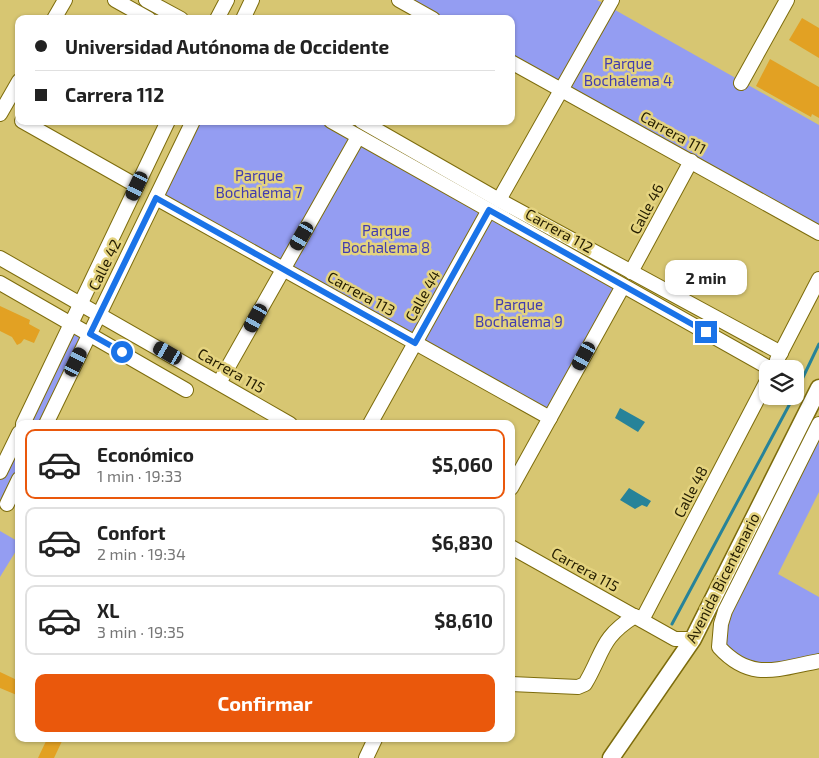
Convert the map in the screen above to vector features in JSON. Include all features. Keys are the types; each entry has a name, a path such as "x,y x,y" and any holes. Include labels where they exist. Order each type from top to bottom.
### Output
{"main road":[{"name":"Avenida Bicentenario","path":"611,758 693,639 819,388"}],"street":[{"path":"56,15 65,0"},
{"path":"115,0 142,15"},
{"path":"146,0 174,15"},
{"path":"219,15 227,0"},
{"path":"245,15 252,0"},
{"path":"399,0 421,15"},
{"name":"Calle 44","path":"372,420 612,0"},
{"path":"741,83 787,0"},
{"name":"Carrera 111","path":"515,64 819,233"},
{"path":"15,88 1,112 15,118"},
{"path":"29,125 137,186"},
{"name":"Calle 42","path":"25,420 166,125"},
{"name":"Calle 42","path":"48,420 191,125"},
{"name":"Carrera 112","path":"338,125 358,137 631,272 781,353"},
{"name":"Carrera 112","path":"367,125 623,286 759,362"},
{"path":"219,383 358,137"},
{"name":"Calle 46","path":"631,272 691,161"},
{"name":"Carrera 113","path":"156,198 550,418"},
{"name":"Carrera 115","path":"0,258 283,420"},
{"path":"777,360 819,279"},
{"path":"0,283 186,390"},
{"path":"515,481 623,286"},
{"name":"Calle 48","path":"638,618 759,396"},
{"path":"819,424 725,611 721,624 719,646 732,660 748,669 772,670 819,661"},
{"path":"0,472 15,441"},
{"path":"8,505 15,488"},
{"name":"Carrera 115","path":"515,550 675,639 693,639"},
{"path":"515,684 578,687 585,684 606,641 617,628 638,618"},
{"path":"366,758 374,742"}],"green space":[{"name":"Parque Bochalema 4","path":"399,0 597,0 608,6 819,125 819,233 515,64 515,15 426,15"},
{"path":"191,125 338,125 623,286 550,418 156,198"},
{"path":"72,323 90,333 48,420 25,420"},
{"path":"819,424 819,492 778,574 819,597 819,661 748,669 719,647 721,624"},
{"path":"15,441 15,487 7,504 0,501 0,472"},
{"path":"0,531 15,540 15,553 0,577"}],"shaded area":[{"path":"620,408 645,422 638,432 615,418"},
{"path":"629,488 651,501 647,507 642,505 635,509 620,500"}],"building":[{"path":"802,18 819,28 819,58 789,40"},
{"path":"770,59 819,87 819,118 812,114 811,117 756,86"},
{"path":"0,306 30,320 29,324 40,330 34,343 24,339 17,345 12,337 0,331"},
{"path":"0,672 15,679 15,694 0,688"},
{"path":"46,742 62,742 54,758 38,758"}],"waterway":[{"path":"804,375 819,344"},
{"path":"672,624 789,405"}],"route":[{"path":"122,352 90,334 156,198 415,343 489,210 706,332"}],"park label":[{"name":"Parque Bochalema 7","path":"259,184"},
{"name":"Parque Bochalema 8","path":"386,240"},
{"name":"Parque Bochalema 9","path":"519,314"}]}
